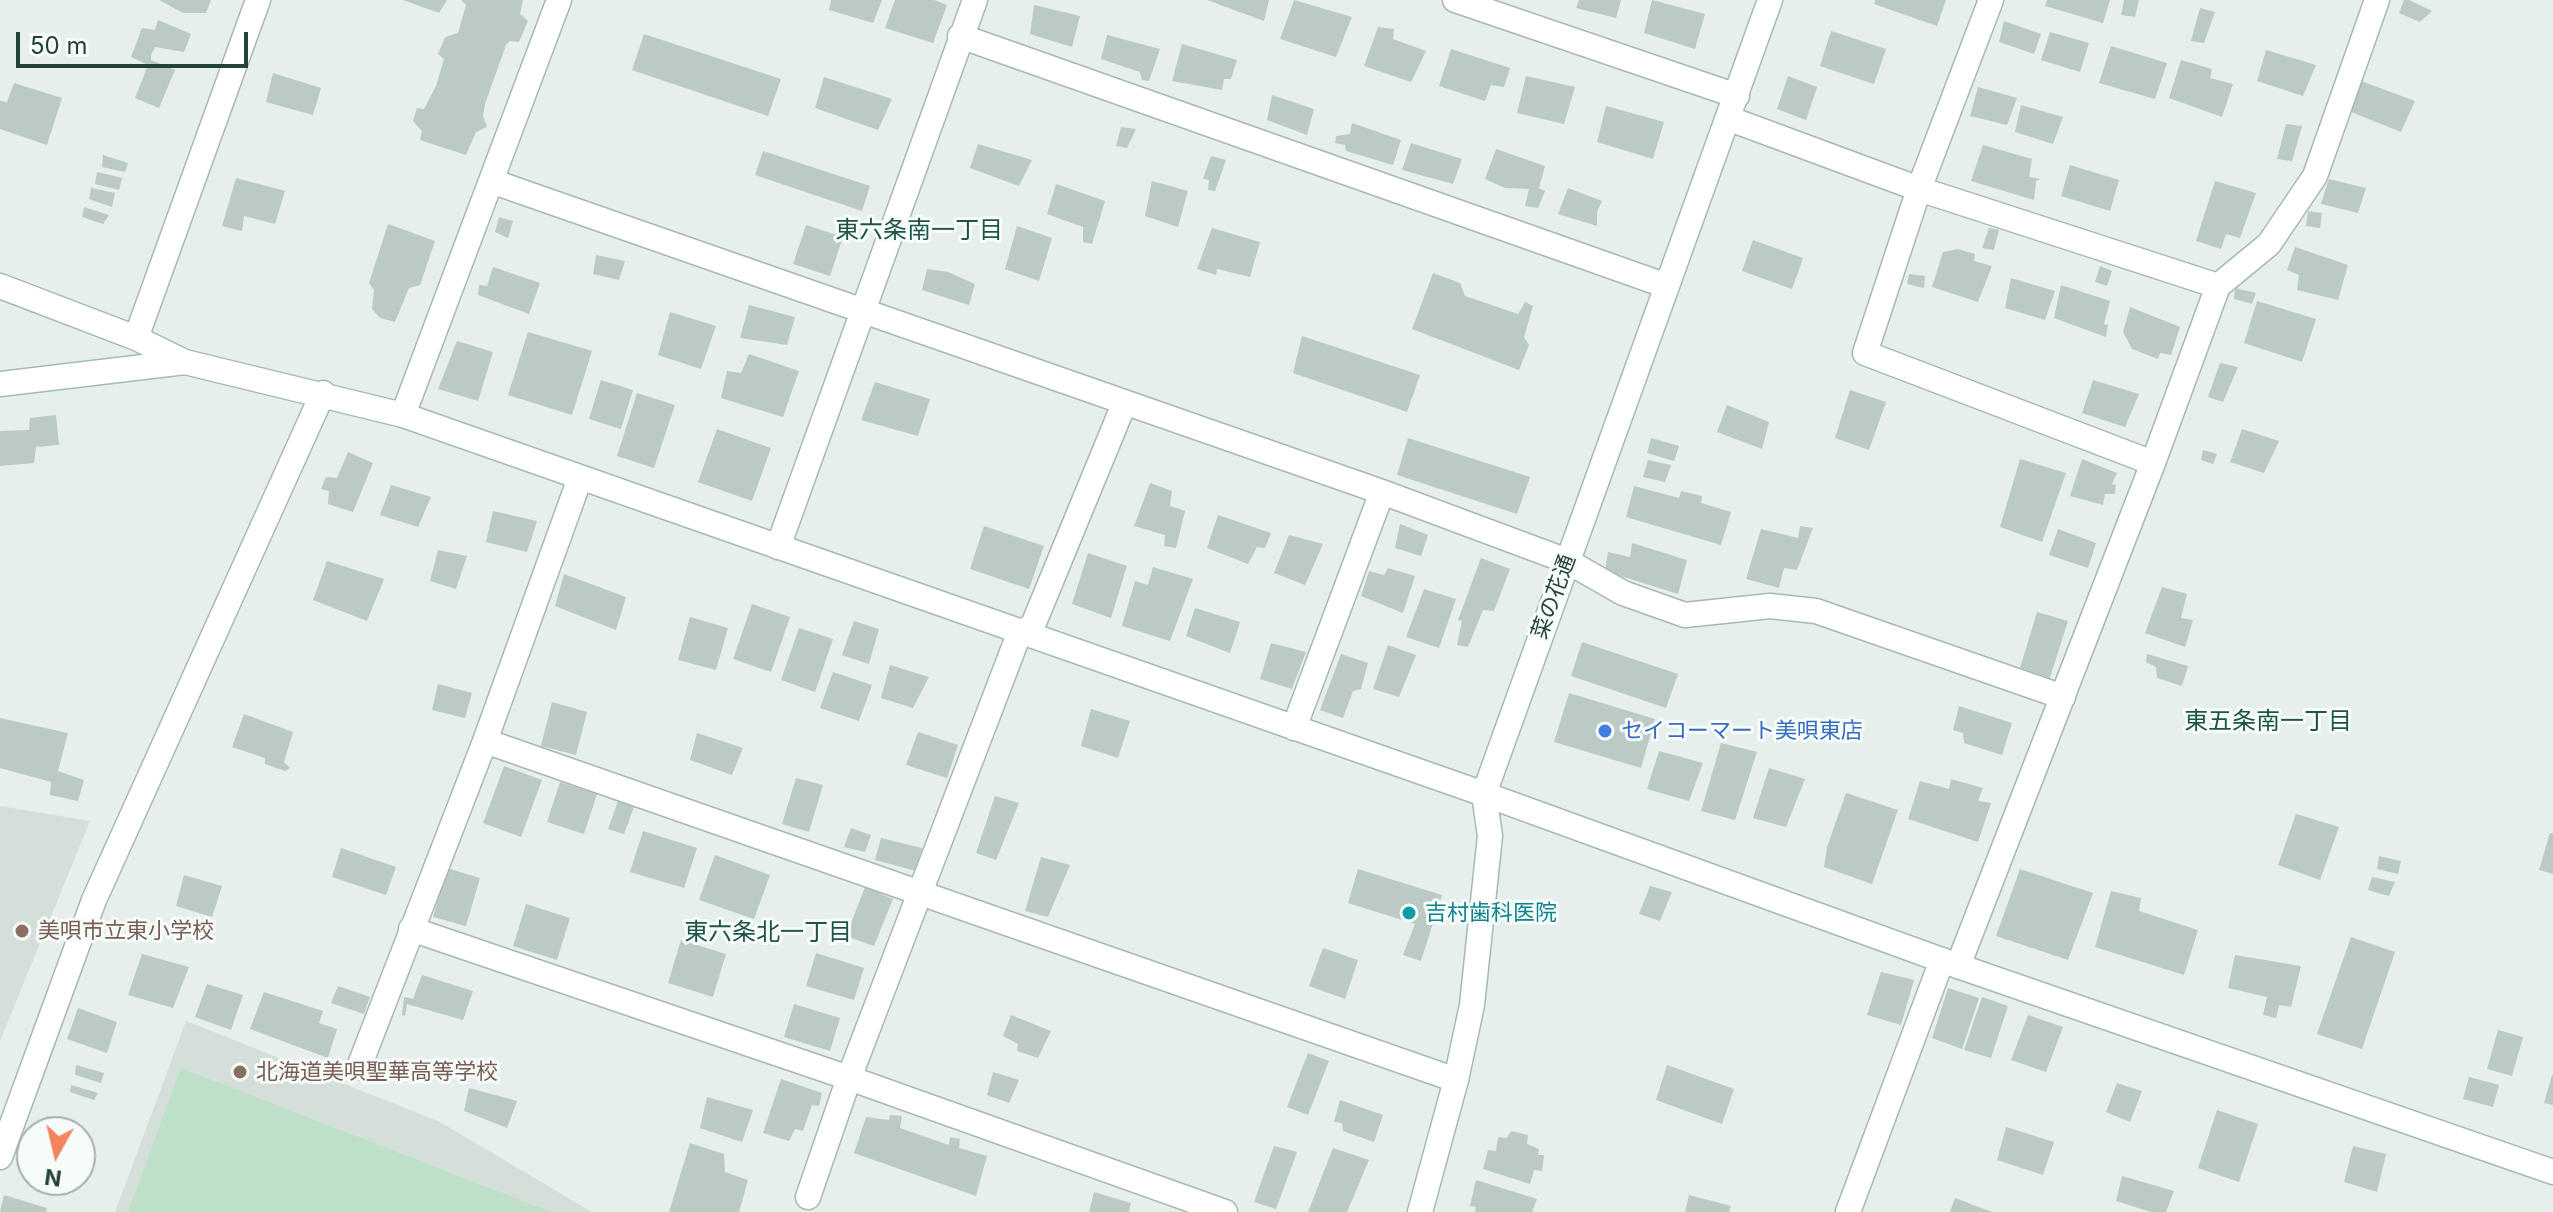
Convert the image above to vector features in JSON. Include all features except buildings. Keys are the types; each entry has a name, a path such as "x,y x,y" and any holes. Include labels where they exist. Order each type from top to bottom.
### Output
{"street":[{"path":"136,338 258,0"},
{"path":"403,415 559,0"},
{"path":"778,547 975,0"},
{"path":"1455,0 1733,107 1919,189 2218,286"},
{"name":"菜の花通","path":"1420,1212 1456,1080 1472,1005 1490,836 1484,794 1770,0"},
{"path":"1991,0 1919,189 1865,353 2153,463"},
{"path":"1848,1212 2063,697 2218,286 2269,244 2315,176 2377,0"},
{"path":"960,36 1667,286"},
{"path":"491,181 1382,492 1567,561 1623,593 1685,615 1770,606 1816,611 2063,697"},
{"path":"0,286 136,338 185,362 323,393 403,415 1019,634 1484,794 1950,963 2553,1172"},
{"path":"0,384 185,362"},
{"path":"0,1157 94,900 323,393"},
{"path":"808,1197 849,1078 1019,634 1033,625 1124,404"},
{"path":"359,1067 485,741 580,478"},
{"path":"1294,728 1382,492"},
{"path":"485,741 1456,1080"},
{"path":"411,929 849,1078 1225,1212"}],"shaded area":[{"name":"美唄市立東小学校","path":"0,806 90,821 0,1041"},
{"name":"北海道美唄聖華高等学校","path":"186,1021 440,1122 592,1212 115,1212"}],"green space":[{"name":"北海道美唄聖華高等学校","path":"181,1068 551,1212 128,1212"}],"place":[{"name":"セイコーマート美唄東店","path":"1605,731"},
{"name":"吉村歯科医院","path":"1409,913"},
{"name":"美唄市立東小学校","path":"22,931"},
{"name":"北海道美唄聖華高等学校","path":"240,1072"}],"district":[{"name":"東六条南一丁目","path":"919,231"},
{"name":"東五条南一丁目","path":"2268,722"},
{"name":"東六条北一丁目","path":"768,933"}]}
